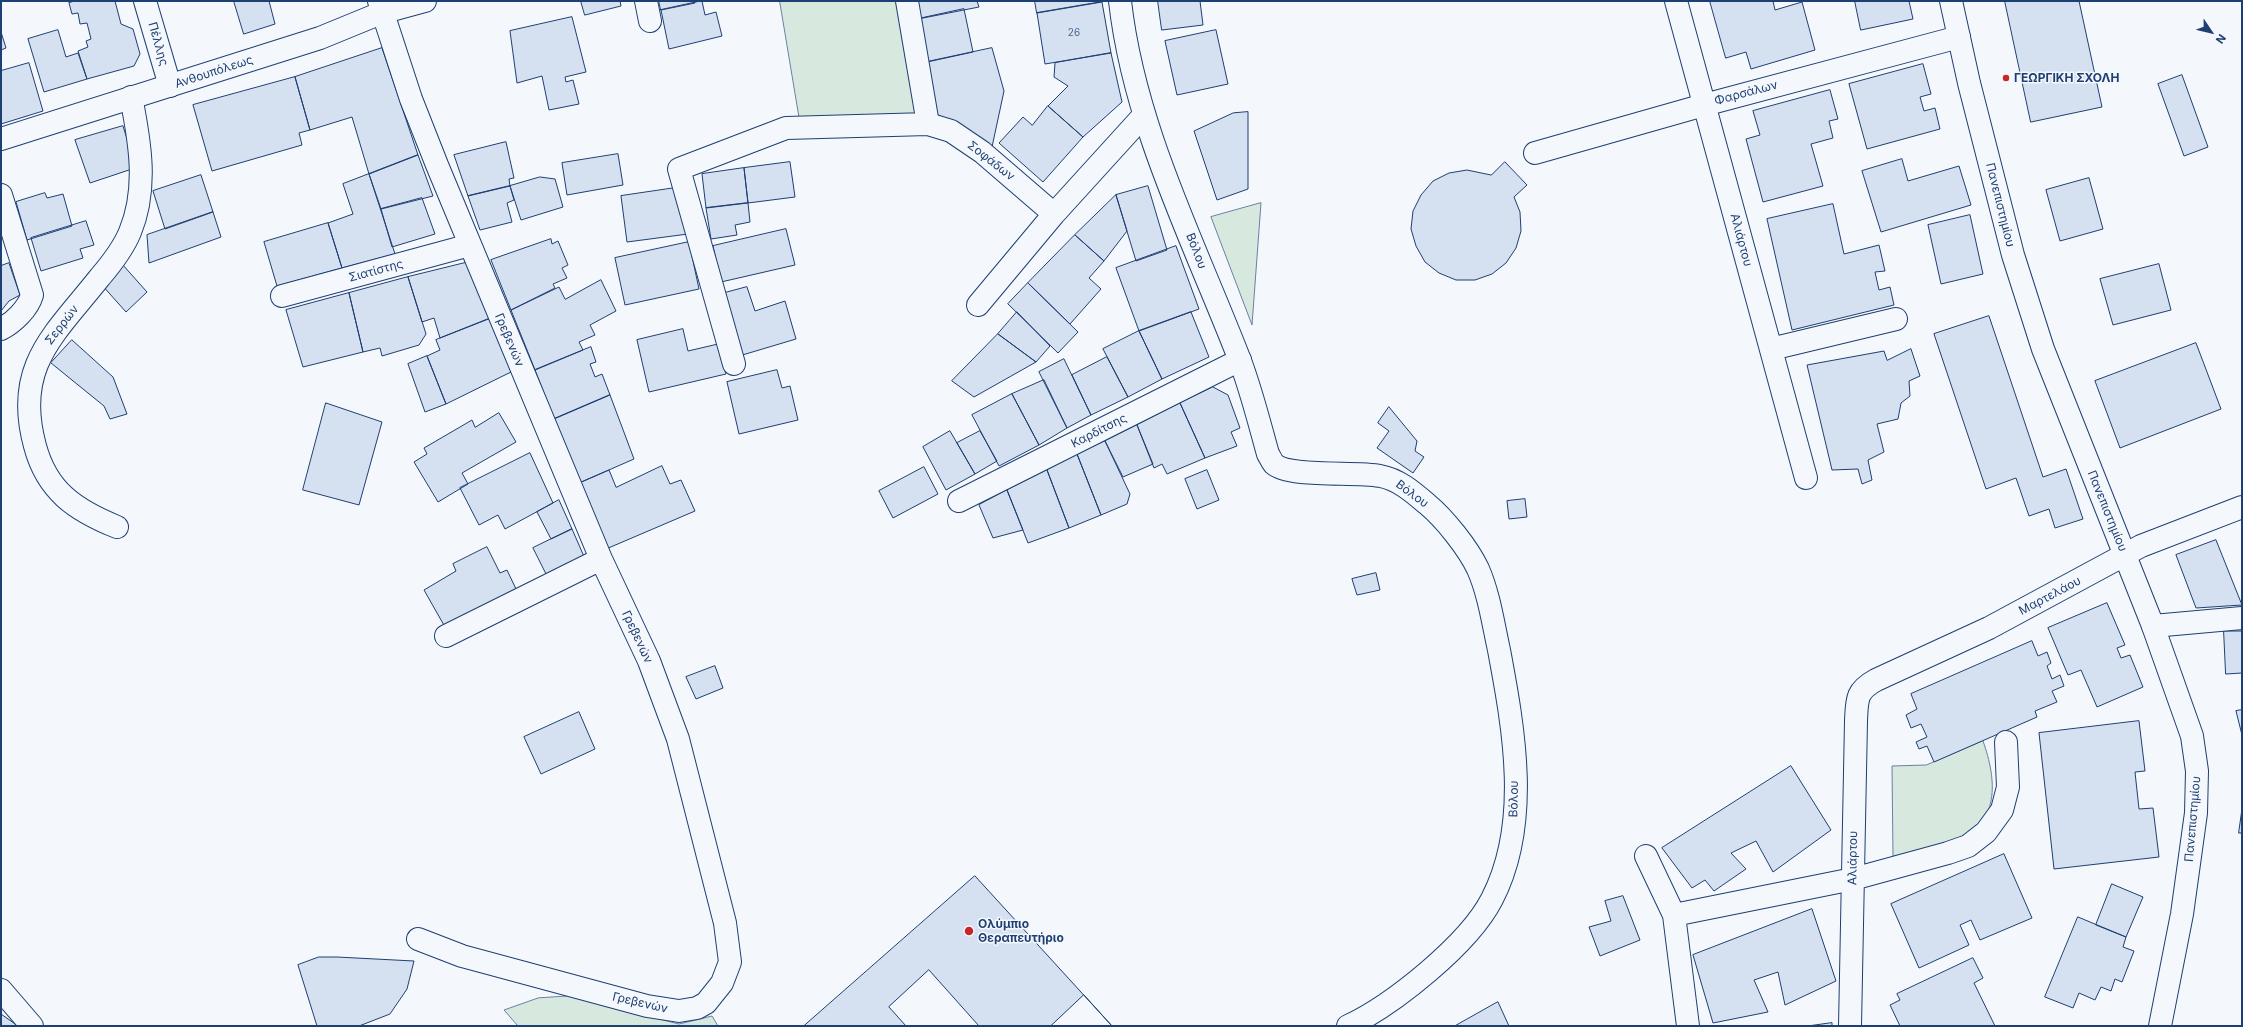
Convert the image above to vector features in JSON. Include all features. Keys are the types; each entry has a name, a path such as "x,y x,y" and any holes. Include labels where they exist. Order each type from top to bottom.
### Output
{"street":[{"name":"Πέλλης","path":"145,1 170,86"},
{"name":"Ανθουπόλεως","path":"1,139 320,38 380,7 425,1"},
{"path":"907,1 928,124"},
{"name":"Βόλου","path":"1120,1 1125,44 1144,115 1240,360 1268,454 1275,464 1290,471 1361,473 1398,481 1429,505 1457,538 1477,568 1482,581 1502,666 1513,744 1515,793 1512,843 1501,880 1483,915 1461,940 1385,1004 1348,1026"},
{"name":"Αλιάρτου","path":"1676,1 1806,478"},
{"name":"Πανεπιστημίου","path":"1951,1 2013,256 2031,313 2060,395 2153,626 2187,721 2197,771 2196,813 2188,878 2160,1026"},
{"name":"Γρεβενών","path":"380,7 411,99 470,245 600,558 649,661 678,739 728,938 730,962 722,983 706,1003 697,1008 679,1011 666,1010 462,956 418,939"},
{"name":"Φαρσάλων","path":"1535,153 1704,104 1959,37"},
{"name":"Σερρών","path":"117,527 101,521 72,504 57,491 49,480 38,457 34,442 30,422 30,390 34,368 46,345 118,256 131,230 136,209 141,156 131,98"},
{"path":"978,305 1054,214 1144,115"},
{"name":"Σοφάδων","path":"734,364 678,169 786,128 928,124 951,131 982,152 1054,214"},
{"path":"1,195 32,295 22,311 10,324 1,329"},
{"name":"Σιατίστης","path":"282,296 470,245"},
{"path":"1771,349 1896,319"},
{"name":"Καρδίτσης","path":"959,501 1240,360"},
{"name":"Μαρτελάου","path":"1861,691 1881,678 2017,614 2124,555 2160,537 2242,507"},
{"path":"446,636 600,558"},
{"path":"2153,626 2242,618"},
{"name":"Αλιάρτου","path":"1850,1026 1856,720 1857,704 1861,691"},
{"path":"1674,915 1853,880 1962,849 1986,832 1998,819 2006,798 2009,777 2006,742"},
{"path":"1646,856 1674,915 1688,1026"},
{"path":"1,990 32,1026"}],"shaded area":[{"path":"780,1 899,1 918,114 800,121"},
{"path":"1261,203 1252,325 1211,217"},
{"path":"1983,741 1991,771 1992,786 1991,800 1987,813 1980,825 1969,834 1953,842 1931,849 1893,857 1892,766 1926,765"},
{"path":"569,996 679,1024 712,1016 718,1026 518,1026 504,1010 538,998"}],"building":[{"path":"75,1 115,1 121,24 133,29 140,54 134,66 87,79 78,51 88,47 86,41 91,39 87,23 80,24 78,13 72,14 69,3"},
{"path":"234,1 269,1 275,24 244,34"},
{"path":"581,1 620,1 621,6 585,15"},
{"path":"659,1 694,1 695,3 661,10"},
{"path":"702,1 705,15 716,12 722,36 669,49 661,10"},
{"path":"916,1 977,1 979,7 918,19"},
{"path":"1035,1 1102,1 1102,2 1037,13"},
{"path":"1158,1 1200,1 1203,25 1162,30"},
{"path":"1710,1 1773,1 1775,10 1802,2 1815,50 1751,69 1746,52 1726,58"},
{"path":"1855,1 1909,1 1913,19 1861,30"},
{"path":"2005,1 2079,1 2102,107 2031,122"},
{"path":"1102,2 1111,53 1045,64 1037,13"},
{"path":"964,9 973,52 927,62 918,19"},
{"path":"572,17 586,72 565,77 566,82 573,80 579,104 549,110 542,76 517,83 510,31"},
{"path":"58,30 66,57 78,53 87,79 44,92 28,39"},
{"path":"1216,30 1228,84 1177,95 1165,41"},
{"path":"1,32 6,48 1,50"},
{"path":"382,48 418,155 369,174 352,117 310,130 295,77"},
{"path":"992,48 1004,91 992,147 935,113 927,62"},
{"path":"1111,53 1122,102 1083,137 1048,106 1068,86 1054,77 1055,63"},
{"path":"29,63 43,111 1,124 1,71"},
{"path":"1923,64 1931,94 1920,97 1924,111 1935,108 1940,129 1867,149 1849,84"},
{"path":"2182,75 2208,147 2184,156 2158,84"},
{"path":"295,77 310,130 299,133 302,145 212,171 193,105"},
{"path":"1830,90 1838,119 1829,121 1833,138 1811,144 1823,186 1763,202 1746,139 1760,135 1753,111"},
{"path":"1048,106 1083,137 1043,182 999,143 1023,117 1032,125"},
{"path":"1248,112 1248,189 1217,200 1194,131 1233,113"},
{"path":"123,126 134,161 132,169 90,183 75,140"},
{"path":"506,142 514,178 509,179 510,186 468,196 454,155"},
{"path":"618,154 623,185 567,195 562,163"},
{"path":"418,155 433,196 381,209 369,174"},
{"path":"1902,159 1908,181 1959,166 1971,205 1881,232 1862,171"},
{"path":"790,162 795,197 748,203 744,168"},
{"path":"1505,162 1527,185 1514,197 1520,212 1521,231 1516,248 1506,263 1492,274 1475,280 1456,280 1439,273 1425,262 1416,246 1411,229 1413,211 1421,195 1433,181 1449,173 1467,170 1491,175"},
{"path":"744,168 748,203 706,208 702,174"},
{"path":"369,174 395,254 342,268 328,223 353,214 343,184"},
{"path":"201,175 213,212 165,229 153,191"},
{"path":"540,177 555,179 563,207 521,220 510,186"},
{"path":"2089,178 2103,229 2060,241 2046,190"},
{"path":"510,186 514,200 507,203 512,222 480,230 468,196"},
{"path":"1148,186 1167,250 1136,261 1116,195"},
{"path":"682,187 688,234 627,242 621,196"},
{"path":"45,193 47,198 63,194 72,226 27,240 16,202"},
{"path":"1116,195 1127,231 1104,261 1075,235"},
{"path":"422,198 435,234 392,247 381,209"},
{"path":"748,203 750,222 735,225 737,235 711,239 706,208"},
{"path":"1833,204 1844,254 1879,245 1885,271 1875,272 1879,290 1890,287 1894,305 1792,330 1767,219"},
{"path":"213,212 221,237 149,263 147,235"},
{"path":"1970,215 1983,274 1941,284 1928,225"},
{"path":"86,221 94,245 80,249 83,258 41,271 31,238"},
{"path":"328,223 342,268 277,286 264,242"},
{"path":"786,229 795,265 721,282 713,246"},
{"path":"1075,235 1104,261 1089,278 1101,289 1070,324 1028,283"},
{"path":"551,239 552,244 558,241 568,265 562,268 567,278 553,284 555,288 511,310 491,260"},
{"path":"689,242 699,289 625,305 615,258"},
{"path":"1176,246 1199,309 1139,331 1116,268"},
{"path":"469,262 491,318 440,338 434,318 422,322 408,277"},
{"path":"9,263 20,295 9,301 1,311 1,266"},
{"path":"122,264 147,292 126,312 101,284"},
{"path":"2159,264 2171,310 2113,325 2100,279"},
{"path":"408,277 426,334 419,345 382,356 380,348 363,352 349,293"},
{"path":"601,280 616,311 590,325 595,335 579,342 583,350 535,370 511,310 559,287 565,299"},
{"path":"1028,283 1078,332 1058,353 1008,304"},
{"path":"747,287 755,311 785,301 796,339 739,356 721,294"},
{"path":"349,293 363,352 303,367 286,310"},
{"path":"1017,312 1050,346 1036,362 998,334"},
{"path":"1191,312 1209,357 1162,379 1139,331"},
{"path":"1989,316 2043,477 2066,469 2083,519 2055,528 2049,509 2029,516 2016,478 1986,489 1934,334"},
{"path":"491,318 511,372 446,404 427,356 440,350 436,340"},
{"path":"683,329 688,351 718,344 726,374 649,392 637,340"},
{"path":"1139,331 1162,379 1128,397 1103,349"},
{"path":"998,334 1036,362 974,397 952,381"},
{"path":"72,340 113,377 127,414 110,419 104,406 51,363"},
{"path":"2196,343 2221,409 2120,448 2095,381"},
{"path":"591,347 596,362 590,364 595,377 602,374 610,395 554,419 535,370"},
{"path":"1911,349 1920,376 1909,381 1910,396 1901,403 1898,419 1877,424 1884,452 1868,460 1872,480 1862,484 1858,469 1832,470 1807,365 1884,351 1887,360"},
{"path":"427,356 446,404 425,412 408,364"},
{"path":"1107,357 1128,397 1091,415 1072,375"},
{"path":"1064,359 1091,415 1067,428 1039,372"},
{"path":"777,370 782,388 790,386 798,420 739,434 727,382"},
{"path":"1044,380 1067,428 1039,445 1012,394"},
{"path":"1213,387 1228,395 1240,428 1231,432 1237,446 1205,458 1180,403"},
{"path":"1012,394 1039,445 999,466 972,415"},
{"path":"610,395 634,459 579,483 554,419"},
{"path":"326,403 382,422 359,505 303,490"},
{"path":"1180,403 1205,458 1167,474 1162,464 1154,468 1137,425"},
{"path":"1389,407 1417,441 1415,451 1424,457 1413,473 1377,448 1389,431 1378,423"},
{"path":"499,413 516,442 462,473 468,484 438,502 414,462 427,454 424,448 472,420 475,427"},
{"path":"1137,425 1153,464 1123,477 1105,441"},
{"path":"950,431 975,474 946,490 923,447"},
{"path":"980,431 997,461 975,474 957,443"},
{"path":"1105,441 1130,494 1127,504 1101,515 1077,454"},
{"path":"530,453 553,503 505,529 498,515 479,525 460,488"},
{"path":"1077,454 1101,515 1069,528 1047,470"},
{"path":"662,466 670,484 681,480 695,511 606,549 579,483 609,470 616,487"},
{"path":"924,467 938,494 893,518 879,491"},
{"path":"1047,470 1069,528 1028,543 1007,490"},
{"path":"1207,470 1219,500 1197,509 1185,479"},
{"path":"1007,490 1023,530 993,538 979,505"},
{"path":"1525,499 1527,517 1509,519 1507,501"},
{"path":"559,500 572,529 551,539 537,512"},
{"path":"572,529 586,561 548,578 533,548"},
{"path":"2216,540 2242,605 2196,608 2176,555"},
{"path":"487,547 500,573 507,570 516,589 445,627 424,590 456,571 453,564"},
{"path":"1376,573 1380,590 1357,595 1352,579"},
{"path":"2107,603 2125,645 2117,648 2121,658 2130,655 2143,687 2097,707 2081,670 2068,675 2048,628"},
{"path":"2224,631 2242,631 2242,673 2226,674"},
{"path":"2032,641 2038,656 2047,652 2051,663 2047,666 2052,679 2060,675 2064,686 2052,691 2057,702 2035,711 2037,717 1934,762 1927,746 1919,749 1916,742 1927,737 1921,724 1911,728 1906,715 1917,709 1911,694"},
{"path":"715,666 723,688 696,699 686,677"},
{"path":"2242,710 2242,735 2236,711"},
{"path":"579,712 595,749 541,774 524,737"},
{"path":"2139,721 2145,771 2135,772 2139,809 2153,808 2159,857 2054,869 2039,733"},
{"path":"1791,766 1831,830 1773,872 1756,841 1731,853 1746,869 1714,891 1705,880 1692,888 1662,848"},
{"path":"2242,809 2242,833 2239,833"},
{"path":"2004,854 2032,918 1980,940 1971,920 1960,925 1969,945 1919,968 1891,904"},
{"name":"Ολύμπιο Θεραπευτήριο","path":"975,876 1112,1026 804,1026"},
{"path":"2112,884 2143,897 2126,937 2096,925"},
{"path":"1623,896 1640,940 1600,956 1589,927 1611,921 1605,901"},
{"path":"1812,909 1836,981 1785,1005 1778,972 1754,980 1768,1012 1713,1023 1693,955"},
{"path":"2078,917 2126,937 2123,947 2134,951 2122,982 2115,979 2111,991 2101,987 2095,1000 2079,993 2073,1008 2045,997"},
{"path":"319,957 414,961 407,989 390,1014 359,1026 317,1026 298,965"},
{"path":"1973,958 1983,978 1974,983 1995,1026 1900,1026 1890,1005 1900,1000 1897,994"},
{"path":"929,970 979,1026 906,1026 889,1007"},
{"path":"1084,995 1112,1026 1051,1026"},
{"path":"1498,1002 1509,1026 1455,1026"},
{"path":"1,1014 18,1026 1,1026"},
{"path":"1832,1023 1832,1026 1808,1026"}],"place":[{"name":"ΓΕΩΡΓΙΚΗ ΣΧΟΛΗ","path":"2006,78"},
{"name":"Ολύμπιο Θεραπευτήριο","path":"969,931"}]}
